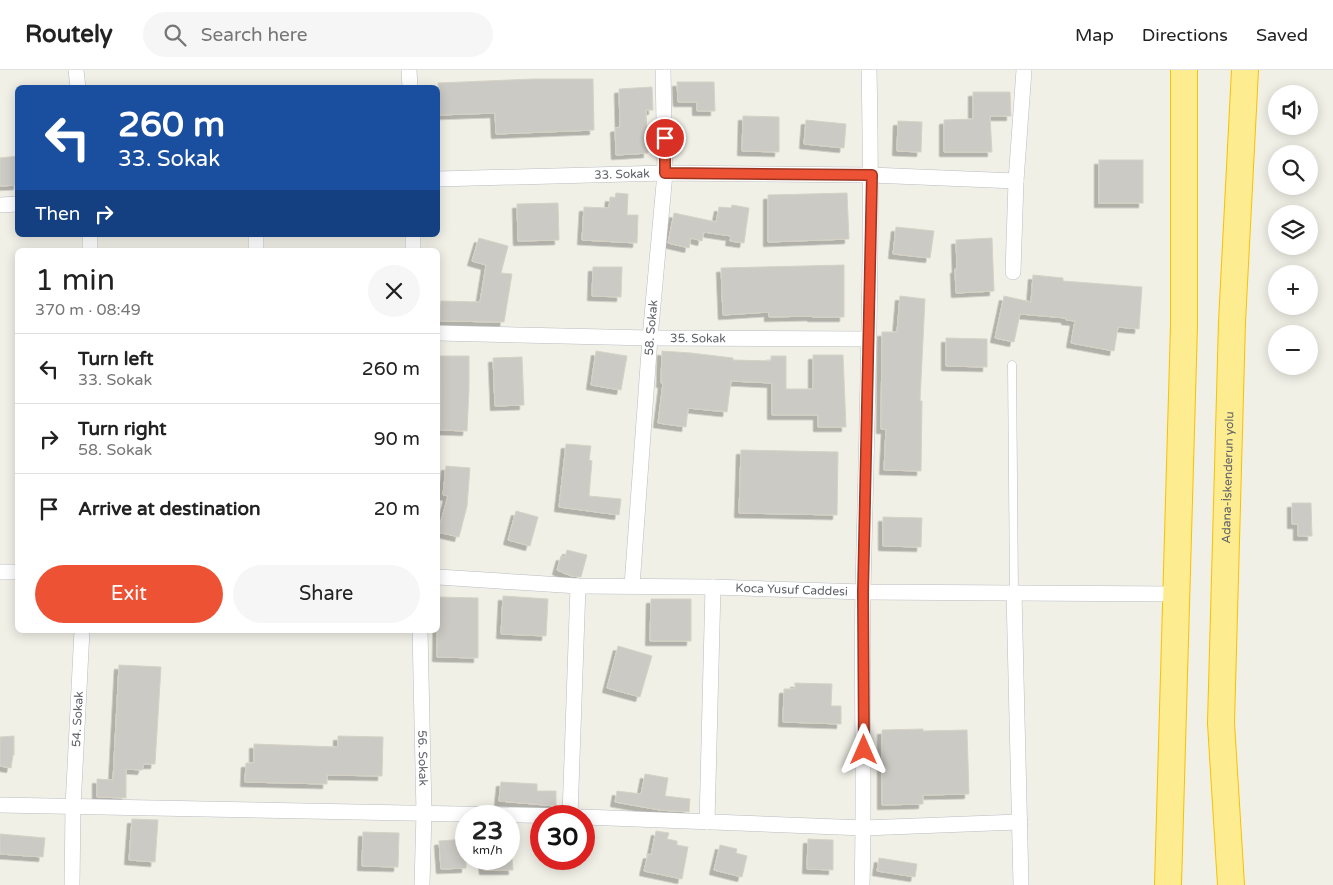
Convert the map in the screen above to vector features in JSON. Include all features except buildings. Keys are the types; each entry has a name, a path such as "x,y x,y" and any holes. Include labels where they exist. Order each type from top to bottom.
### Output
{"highway":[{"path":"1168,885 1184,325 1184,70"},
{"name":"Adana-İskenderun yolu","path":"1231,885 1221,723 1232,322 1245,70"}],"street":[{"path":"76,70 78,85"},
{"path":"409,70 410,85"},
{"name":"58. Sokak","path":"632,586 650,338 665,173 664,70"},
{"path":"862,885 864,828 863,592 872,175 869,70"},
{"path":"1013,272 1016,181 1024,70"},
{"name":"33. Sokak","path":"440,179 665,173 872,175 1016,181"},
{"path":"0,205 15,204"},
{"name":"35. Sokak","path":"440,333 650,338 869,338"},
{"path":"0,572 15,572"},
{"name":"Koca Yusuf Caddesi","path":"440,577 578,586 713,587 863,592 1176,594"},
{"path":"569,805 578,586"},
{"path":"707,822 713,587"},
{"path":"1014,593 1021,885"},
{"name":"54. Sokak","path":"72,885 73,807 82,633"},
{"name":"56. Sokak","path":"420,633 424,813 422,885"},
{"path":"0,805 530,815"},
{"path":"595,817 864,828 1020,822"}],"lane":[{"path":"1012,365 1014,593"}],"route":[{"path":"665,138 665,173 872,175 863,592 864,750"}]}
